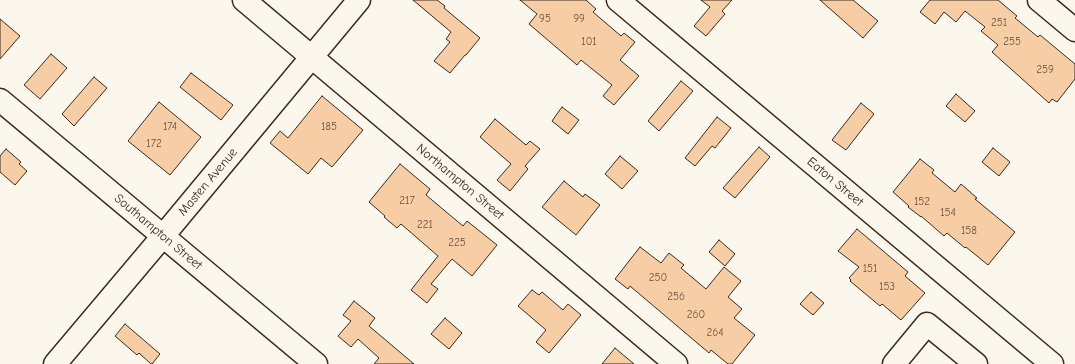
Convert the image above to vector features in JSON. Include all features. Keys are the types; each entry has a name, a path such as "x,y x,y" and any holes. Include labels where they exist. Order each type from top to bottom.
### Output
{"street":[{"name":"Northampton Street","path":"244,0 676,364"},
{"name":"Masten Avenue","path":"56,364 359,0"},
{"name":"Eaton Street","path":"618,0 1052,364"},
{"path":"1039,0 1075,30"},
{"name":"Southampton Street","path":"0,100 316,364"},
{"path":"894,364 927,324 976,364"}],"building":[{"path":"413,0 437,0 445,6 444,8 480,38 450,73 434,61 450,42 446,39 451,32"},
{"path":"520,0 586,0 596,9 593,12 621,36 624,33 635,42 620,60 639,76 614,105 603,96 612,85 581,60 577,65 529,24 537,14"},
{"path":"701,0 732,0 722,11 725,14 706,36 694,26 710,7"},
{"path":"820,0 853,0 878,21 863,38"},
{"path":"930,0 998,0 1017,16 1015,18 1038,37 1040,35 1075,64 1075,79 1057,102 1052,99 1049,103 992,52 998,45 981,31 985,27 965,11 956,22 944,12 935,24 920,12"},
{"path":"0,19 20,36 0,59"},
{"path":"51,54 67,68 40,99 24,85"},
{"path":"191,73 233,105 221,120 180,87"},
{"path":"94,77 107,88 74,126 62,114"},
{"path":"681,81 693,91 659,131 648,121"},
{"path":"956,94 975,111 965,122 946,106"},
{"path":"322,96 363,130 332,167 321,158 308,174 270,143 280,131 288,138"},
{"path":"159,102 201,137 170,175 128,141"},
{"path":"861,103 874,114 846,150 832,140"},
{"path":"562,107 579,120 568,134 552,121"},
{"path":"717,117 731,128 715,148 712,146 695,166 685,158"},
{"path":"495,119 526,145 530,141 540,149 525,166 528,169 510,191 497,180 511,164 480,137"},
{"path":"759,147 770,157 735,198 723,188"},
{"path":"993,148 1010,162 999,176 982,162"},
{"path":"6,149 21,162 19,164 27,171 15,185 0,172 0,156"},
{"path":"620,156 638,171 622,189 605,174"},
{"path":"920,159 934,170 932,173 955,192 961,184 977,198 975,199 1015,232 988,265 947,233 944,236 908,207 909,206 893,192"},
{"path":"400,164 430,189 426,195 463,226 467,221 497,245 472,276 452,259 431,284 438,289 427,303 411,290 438,256 401,224 397,228 369,202"},
{"path":"564,181 583,197 585,194 600,205 576,235 542,207"},
{"path":"857,229 908,272 905,276 925,293 901,320 882,304 880,306 850,281 851,280 849,278 859,267 838,251"},
{"path":"719,240 735,254 725,266 709,252"},
{"path":"640,247 661,263 669,253 684,265 681,268 706,289 724,267 741,281 728,297 742,309 734,318 755,335 732,364 728,364 711,350 709,353 630,286 628,289 615,279"},
{"path":"532,290 539,295 542,292 563,310 568,304 581,315 549,353 536,342 546,330 518,306"},
{"path":"811,292 824,303 813,315 800,304"},
{"path":"354,301 375,318 369,326 414,364 374,364 379,358 358,339 351,347 338,336 351,321 343,315"},
{"path":"445,318 462,333 449,349 431,334"},
{"path":"125,324 160,354 152,364 139,353 137,355 115,336"},
{"path":"615,348 634,364 602,364"}]}
